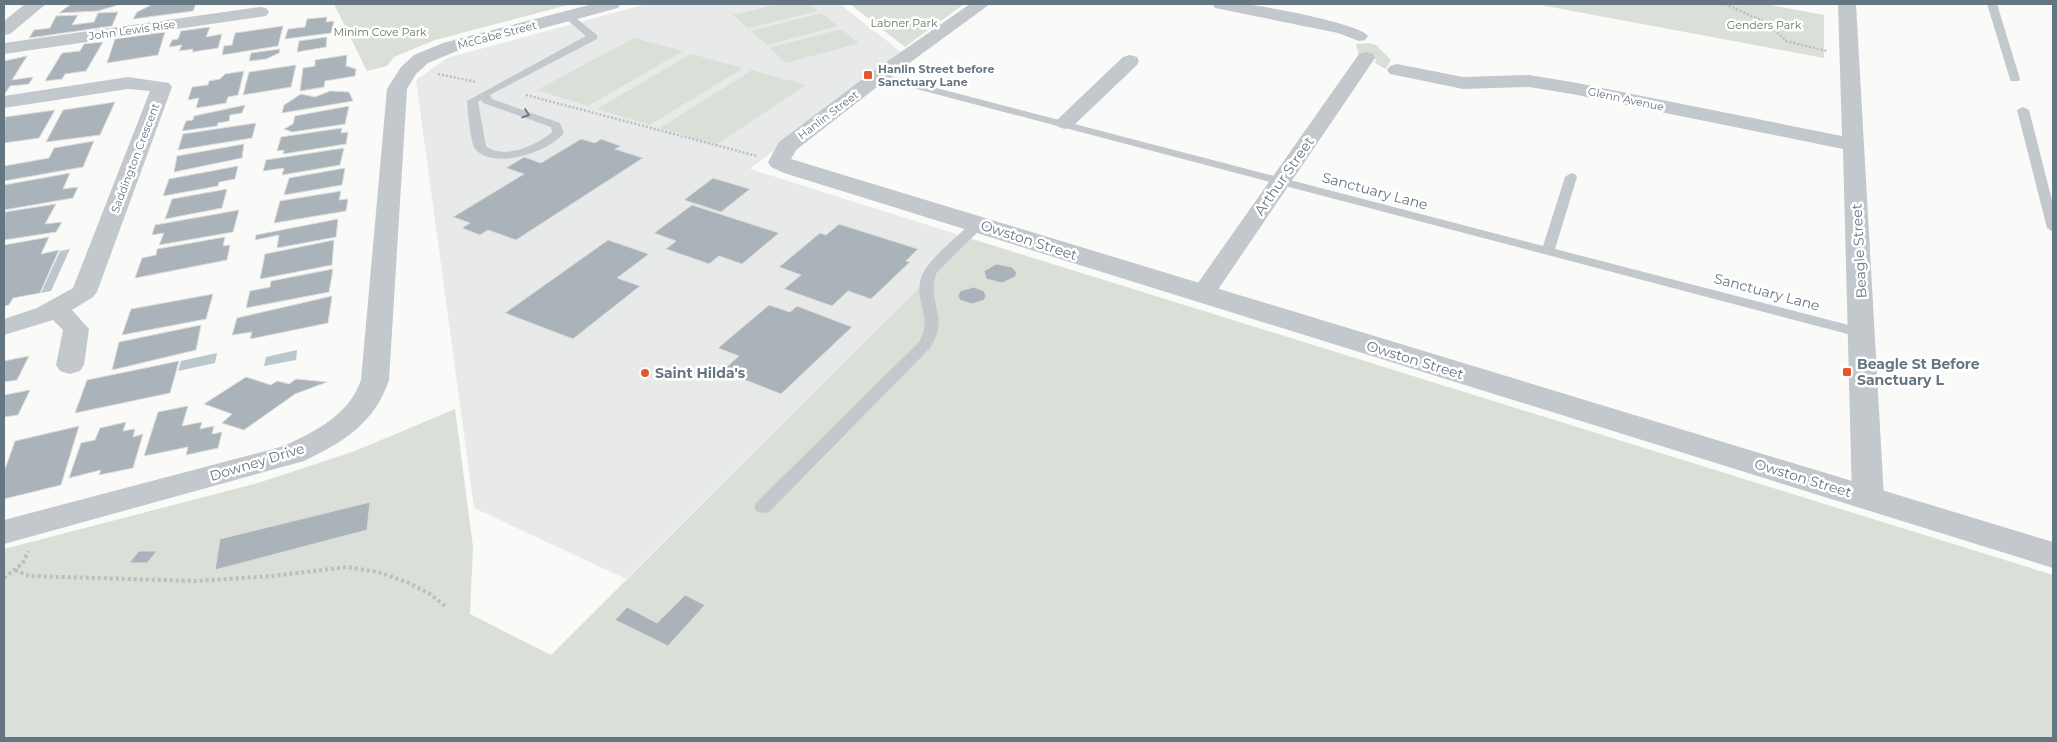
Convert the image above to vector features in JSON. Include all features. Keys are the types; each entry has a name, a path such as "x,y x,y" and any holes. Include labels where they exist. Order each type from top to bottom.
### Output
{"street":[{"path":"4,30 26,10 37,4"},
{"name":"McCabe Street","path":"402,80 421,59 450,47 612,4"},
{"name":"Hanlin Street","path":"779,162 787,147 879,76 980,4"},
{"path":"1221,4 1343,29 1358,36"},
{"name":"Beagle Street","path":"1848,4 1863,333 1868,498"},
{"name":"John Lewis Rise","path":"4,49 260,12"},
{"name":"Arthur Street","path":"1202,295 1366,58"},
{"path":"1065,123 1130,62"},
{"name":"Glenn Avenue","path":"1397,70 1463,83 1529,81 1572,88 1854,145"},
{"name":"Downey Drive","path":"4,532 293,454 322,440 345,425 360,410 372,394 375,380 402,80"},
{"name":"Saddington Crescent","path":"4,102 128,83 162,87 84,292 57,309 30,322 4,327"},
{"name":"Owston Street","path":"779,162 792,168 978,224 1202,295 2053,555"},
{"path":"57,309 76,329 70,365"}],"lane":[{"path":"1992,4 2015,79"},
{"path":"484,94 487,101 556,125 558,133 552,139 534,149 499,156 484,152 480,147 472,101 484,94 497,87 593,37 568,16"},
{"name":"Sanctuary Lane","path":"879,76 1065,123 1280,182 1863,333"},
{"path":"2023,110 2053,228"},
{"path":"1548,251 1571,177"},
{"path":"762,507 925,345 934,328 925,290 926,279 930,270 978,224"}],"path":[{"path":"1725,4 1769,24 1786,41 1850,56"},
{"path":"402,80 454,76 779,162"},
{"path":"4,578 23,563 29,544"},
{"path":"15,570 29,576 196,581 272,576 347,567 378,572 409,583 430,594 445,606"}],"shaded area":[{"name":"Saint Hilda's","path":"646,4 840,4 901,52 750,169 969,238 626,579 474,508 416,80 447,58"},
{"path":"70,249 51,291 41,293 60,251"},
{"path":"297,350 296,360 264,366 266,357"},
{"path":"217,353 215,363 178,371 181,361"}],"green space":[{"name":"Minim Cove Park","path":"334,4 572,4 435,40 394,57 387,66 367,71"},
{"path":"778,4 809,4 818,11 748,28 733,15"},
{"name":"Labner Park","path":"850,4 964,4 905,47"},
{"name":"Genders Park","path":"1535,4 1765,4 1824,15 1824,58"},
{"path":"821,13 838,26 767,45 751,31"},
{"path":"841,29 859,43 786,63 770,48"},
{"path":"634,38 683,51 588,106 537,90"},
{"path":"1369,43 1376,45 1391,60 1386,69 1375,63 1376,59 1359,56 1356,44"},
{"path":"691,54 743,68 650,125 597,109"},
{"path":"752,70 806,85 716,145 660,128"},
{"path":"969,238 2053,575 2053,738 4,738 4,549 258,483 355,451 455,409 473,547 470,614 551,655"}],"building":[{"path":"71,4 121,4 98,11 59,13"},
{"path":"153,4 196,4 193,11 133,19 137,12"},
{"path":"118,12 112,26 29,38 34,30 50,28 56,16 78,15 72,25 94,22 98,13"},
{"path":"327,17 326,22 334,21 331,33 285,39 288,29 305,27 307,19"},
{"path":"283,26 278,46 222,55 224,46 232,45 235,33"},
{"path":"210,27 206,37 222,34 218,48 192,52 193,49 179,51 182,45 169,47 172,40 178,39 181,31"},
{"path":"165,32 158,55 107,63 115,39"},
{"path":"327,37 326,47 297,52 299,41"},
{"path":"103,42 86,71 65,74 62,79 45,81 62,53 80,51 84,44"},
{"path":"280,49 279,53 266,59 249,61 251,53"},
{"path":"347,55 346,66 356,69 355,76 325,81 324,87 300,91 303,68 315,66 315,60"},
{"path":"27,56 12,80 33,77 29,84 10,86 4,95 4,61"},
{"path":"296,65 291,87 243,95 249,72"},
{"path":"244,71 238,95 228,97 226,103 196,108 199,98 188,100 192,87 208,85 209,81 220,79 225,74"},
{"path":"330,91 349,92 353,101 282,113 284,105 301,94 315,97"},
{"path":"115,102 100,135 46,142 63,110"},
{"path":"245,105 242,113 230,115 229,121 218,123 217,126 182,131 186,121 193,120 194,116"},
{"path":"349,106 345,124 292,132 284,129 293,124 295,116"},
{"path":"55,110 39,138 4,143 5,117"},
{"path":"256,123 252,138 178,150 183,134"},
{"path":"342,128 341,133 348,132 346,144 283,154 284,150 277,151 281,137"},
{"path":"581,139 595,143 601,139 621,146 615,149 643,158 516,240 488,230 480,235 462,228 470,223 453,217 524,174 506,168 524,157 541,163"},
{"path":"94,141 83,167 4,181 4,166 49,158 54,148"},
{"path":"244,144 242,158 174,172 177,156"},
{"path":"344,148 340,165 282,175 284,168 263,171 266,160"},
{"path":"238,166 235,179 219,182 218,186 163,196 169,179"},
{"path":"345,168 342,185 284,195 289,178"},
{"path":"70,173 63,189 78,187 73,198 4,210 4,185"},
{"path":"713,178 750,189 721,212 684,200"},
{"path":"227,189 222,208 165,219 172,199"},
{"path":"341,191 339,200 348,199 346,211 274,223 280,201"},
{"path":"56,204 45,224 62,222 56,232 4,240 5,212"},
{"path":"692,205 779,233 742,264 719,256 709,264 666,249 676,241 654,233"},
{"path":"239,210 233,232 159,245 164,233 152,235 155,225"},
{"path":"338,219 336,237 277,248 279,235 255,240 256,235"},
{"path":"839,224 918,249 906,261 910,262 871,299 848,291 832,306 784,289 801,275 779,267 820,233 826,235"},
{"path":"49,237 41,254 59,250 40,293 13,298 9,305 4,306 4,245"},
{"path":"225,237 223,246 230,245 227,260 135,278 142,258 156,255 157,249"},
{"path":"334,240 332,265 260,279 265,254"},
{"path":"608,240 649,254 617,278 640,286 573,339 505,313"},
{"path":"996,264 1012,267 1017,273 1015,277 1002,283 986,279 984,271"},
{"path":"333,269 329,292 246,308 250,291 270,287 271,281"},
{"path":"974,287 984,291 986,296 984,300 972,304 960,300 958,296 960,291"},
{"path":"213,294 206,319 122,335 131,309"},
{"path":"332,296 328,323 250,339 252,332 232,335 237,318"},
{"path":"769,305 790,312 797,306 852,327 781,394 722,371 739,356 718,348"},
{"path":"201,325 196,350 112,370 119,342"},
{"path":"29,356 17,380 4,382 4,361"},
{"path":"179,361 170,393 75,413 87,380"},
{"path":"246,377 271,385 277,381 289,384 296,379 327,382 295,394 244,430 222,423 232,414 204,404"},
{"path":"30,390 18,415 4,417 4,395"},
{"path":"188,406 182,426 202,422 200,429 214,426 212,434 222,432 218,448 186,455 188,447 144,456 158,412"},
{"path":"126,422 123,431 135,429 133,437 143,434 133,468 99,475 101,470 69,478 81,443 95,440 100,428"},
{"path":"79,426 61,485 4,499 4,472 15,441"},
{"path":"370,502 367,530 215,570 220,539"},
{"path":"139,551 157,551 147,563 129,563"},
{"path":"685,595 705,605 668,646 615,620 627,607 657,623"}],"place":[{"name":"Hanlin Street before Sanctuary Lane","path":"868,75"},
{"name":"Beagle St Before Sanctuary L","path":"1847,372"},
{"name":"Saint Hilda's","path":"645,373"}]}
